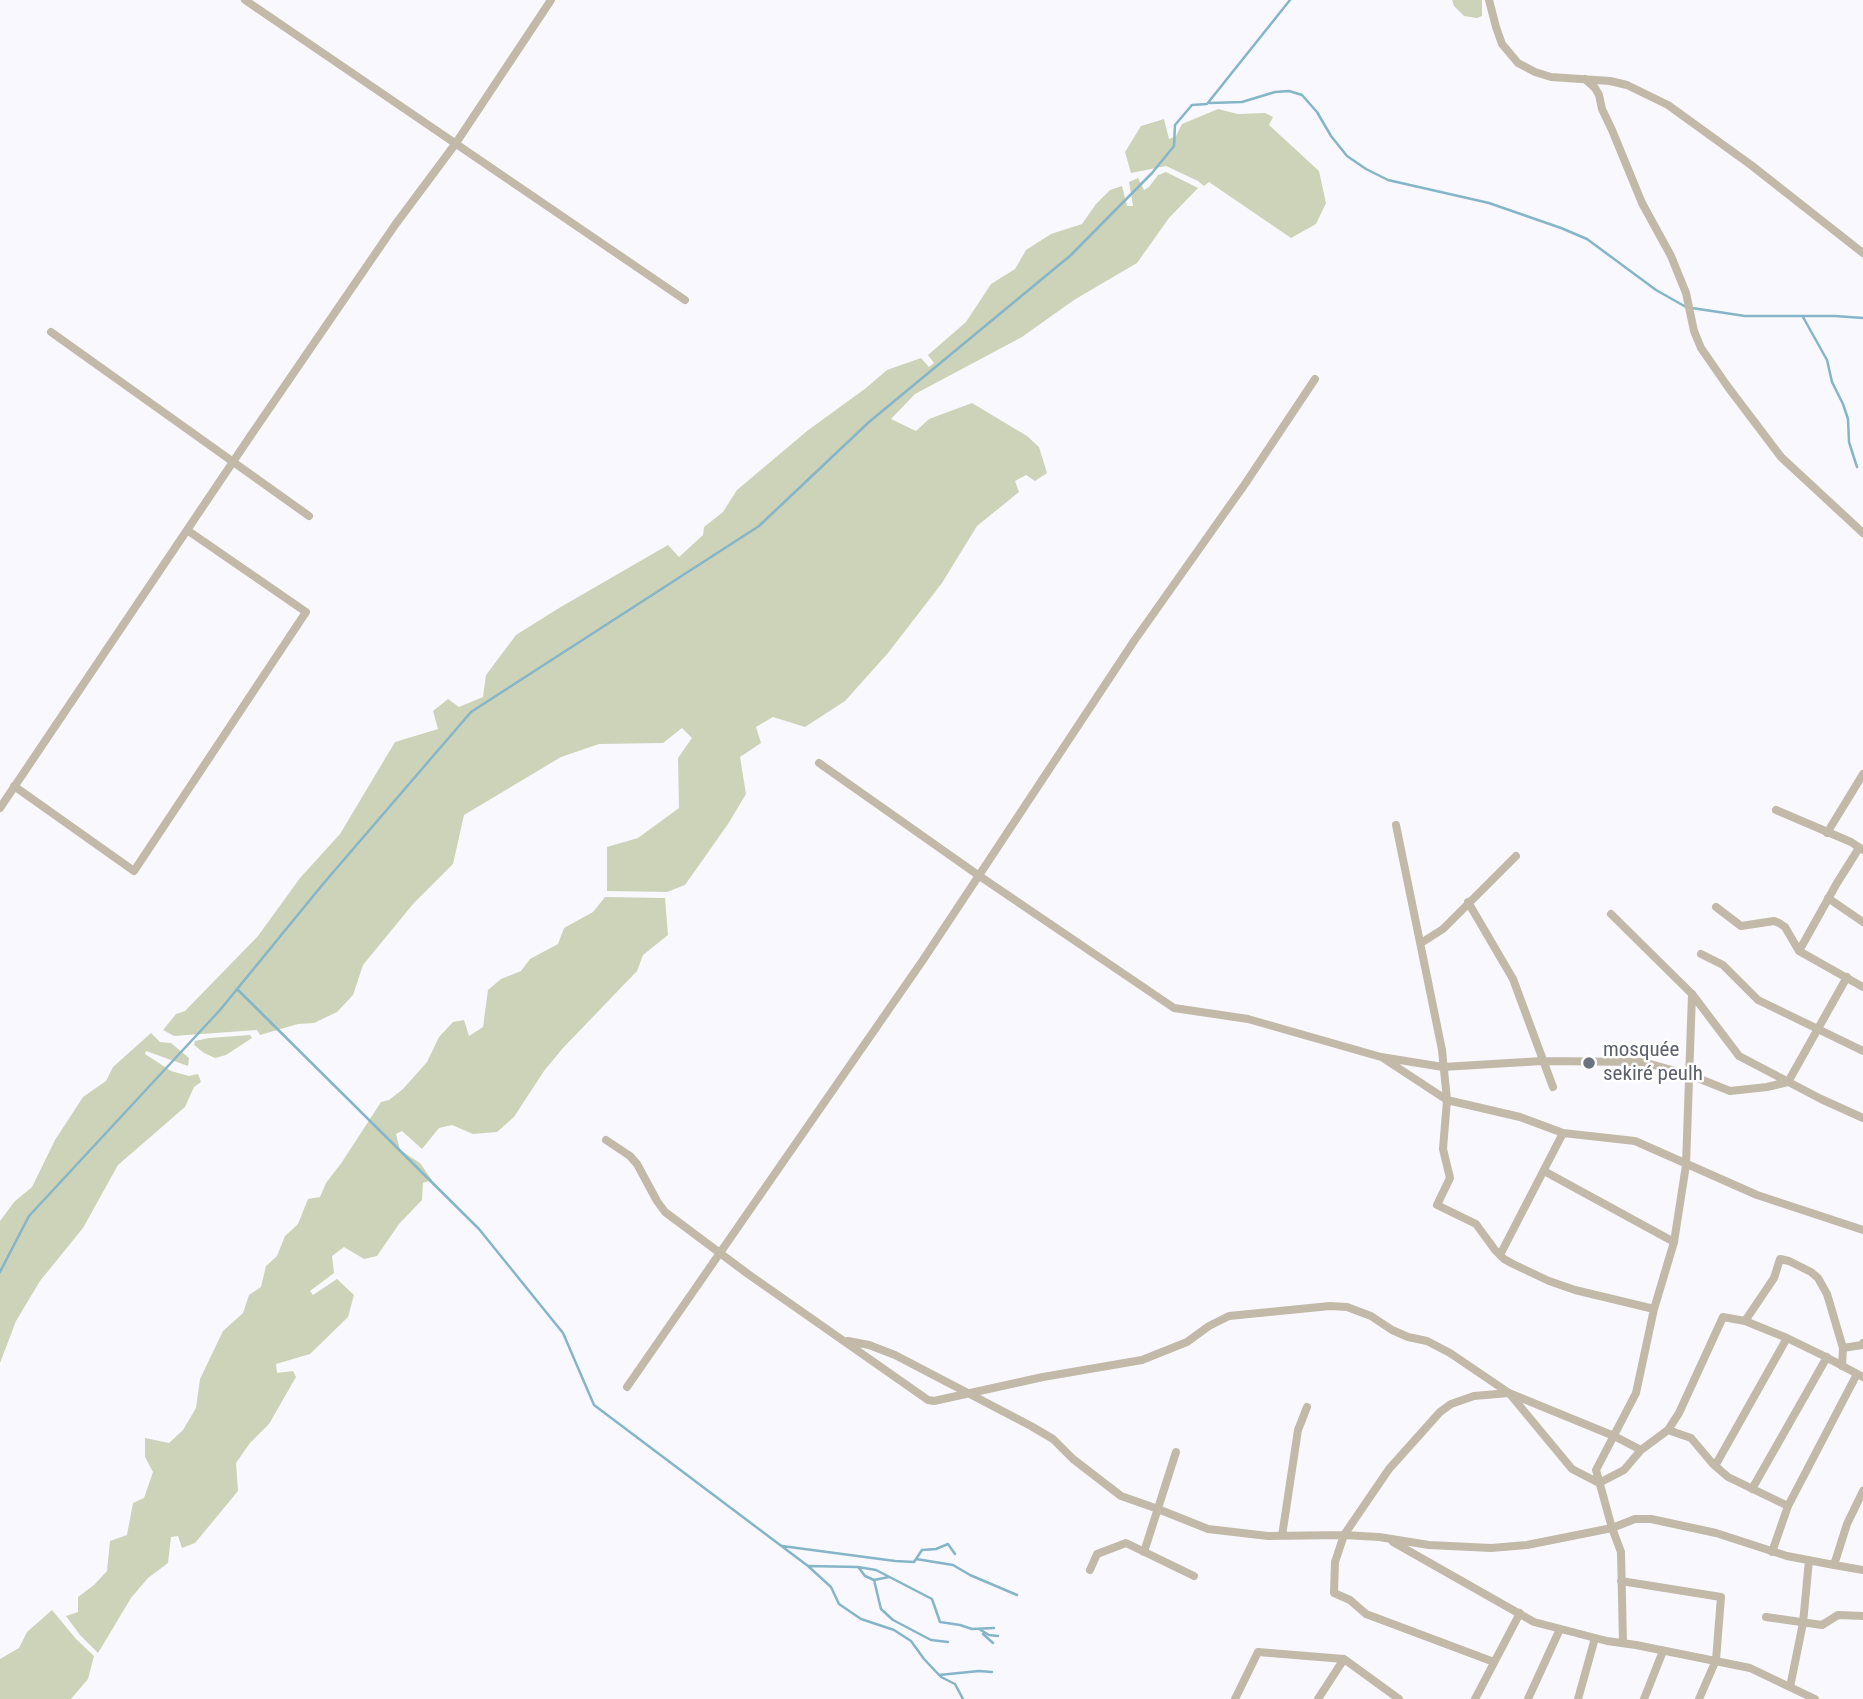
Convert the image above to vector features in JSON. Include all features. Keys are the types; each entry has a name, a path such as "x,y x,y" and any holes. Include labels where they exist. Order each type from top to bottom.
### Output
{"street":[{"path":"245,0 685,300"},
{"path":"0,808 234,461 396,225 456,143 551,0"},
{"path":"1489,0 1502,44 1518,64 1551,77 1627,85 1668,105 1751,165 1863,253"},
{"path":"1585,79 1599,95 1602,109 1642,203 1671,256 1686,293 1694,331 1701,348 1781,457 1863,533"},
{"path":"51,332 309,516"},
{"path":"627,1387 923,960 1134,641 1315,379"},
{"path":"14,786 134,871 306,612 187,530"},
{"path":"820,763 978,875 1174,1008 1248,1019 1381,1057 1443,1067 1542,1061 1643,1062 1690,1075 1730,1091 1767,1087 1788,1082 1847,977"},
{"path":"1827,833 1863,774"},
{"path":"1776,810 1851,842 1861,849 1828,898 1799,951"},
{"path":"1396,825 1443,1050 1447,1100 1443,1149 1450,1178 1437,1205 1476,1224 1500,1255 1513,1264 1575,1290 1654,1309"},
{"path":"1421,943 1443,929 1516,856"},
{"path":"1828,898 1863,922"},
{"path":"1468,902 1513,979 1553,1087"},
{"path":"1716,907 1741,926 1779,923 1799,951 1863,987"},
{"path":"1611,914 1692,994 1739,1056 1863,1118"},
{"path":"1701,954 1723,965 1758,1000 1863,1051"},
{"path":"1623,1643 1621,1552 1596,1471 1636,1393 1654,1309 1674,1242 1686,1165 1692,994"},
{"path":"1381,1057 1447,1100 1520,1117 1563,1133 1635,1140 1757,1195 1863,1230"},
{"path":"1500,1255 1563,1133"},
{"path":"606,1140 637,1164 665,1212 748,1274 928,1400 1142,1360 1187,1342 1229,1316 1347,1307 1371,1316 1408,1337 1427,1341 1466,1363 1509,1393 1614,1436 1641,1450"},
{"path":"1544,1171 1674,1242"},
{"path":"1745,1321 1774,1278 1780,1259 1789,1261 1818,1278 1827,1294 1843,1348 1842,1366"},
{"path":"1599,1483 1624,1470 1641,1450 1668,1430 1679,1413 1723,1317 1745,1321 1827,1357 1860,1376 1788,1506 1772,1552"},
{"path":"1715,1466 1787,1338"},
{"path":"844,1340 869,1345 895,1355 968,1392 1053,1439 1073,1459 1121,1496 1208,1529 1268,1536 1344,1535 1429,1545 1491,1548 1527,1545 1612,1528 1635,1518 1670,1522 1716,1533 1772,1552 1863,1570"},
{"path":"1843,1348 1863,1343"},
{"path":"1752,1489 1827,1357"},
{"path":"1509,1393 1572,1469 1599,1483"},
{"path":"1494,1662 1366,1614 1350,1600 1334,1593 1335,1562 1344,1535 1389,1469 1440,1412 1451,1404 1474,1396 1509,1393"},
{"path":"1282,1536 1298,1430 1307,1407"},
{"path":"1668,1430 1690,1438 1728,1477 1788,1506"},
{"path":"1144,1552 1177,1452"},
{"path":"1834,1565 1847,1524 1863,1491"},
{"path":"1385,1538 1534,1622 1595,1638 1750,1668 1815,1699"},
{"path":"1090,1570 1097,1554 1126,1543 1194,1576"},
{"path":"1790,1687 1803,1623 1809,1560"},
{"path":"1621,1581 1721,1597 1716,1660 1699,1699"},
{"path":"1475,1699 1520,1613"},
{"path":"1766,1617 1822,1625 1838,1615 1863,1616"},
{"path":"1528,1699 1560,1629"},
{"path":"1577,1699 1595,1638"},
{"path":"1644,1699 1663,1651"},
{"path":"1235,1699 1258,1652 1344,1659 1397,1698"},
{"path":"1318,1699 1344,1659"}],"green space":[{"path":"1452,0 1482,0 1482,16 1464,16"},
{"path":"1218,109 1238,114 1265,113 1273,117 1269,125 1319,171 1326,203 1316,224 1291,238 1209,182 1204,186 1166,166 1131,173 1125,152 1141,126 1164,119 1169,139 1176,136 1182,124"},
{"path":"1166,172 1198,188 1169,218 1137,263 1074,300 1022,337 915,394 891,419 916,431 929,419 972,403 1027,436 1039,447 1047,473 1035,481 1026,475 1015,481 1019,492 977,526 942,583 888,653 845,701 805,727 773,717 756,727 761,743 740,757 746,794 685,885 667,892 607,891 607,847 638,838 679,808 678,758 692,738 682,728 663,743 599,744 561,757 464,815 453,864 413,904 363,965 353,995 337,1012 314,1023 298,1024 260,1035 257,1030 174,1036 163,1030 176,1014 185,1011 258,936 300,878 340,834 395,742 438,729 433,711 448,699 459,707 483,697 486,675 516,635 668,545 679,557 703,535 704,527 723,512 737,490 807,431 887,370 921,358 929,367 934,363 928,355 966,322 991,284 1015,269 1026,250 1051,234 1082,224 1110,190 1122,186 1127,206 1133,206 1129,182 1138,178 1144,190 1158,175"},
{"path":"605,897 665,898 668,935 643,955 637,971 563,1048 544,1071 514,1117 497,1132 473,1134 452,1125 439,1128 422,1149 402,1131 396,1134 400,1150 420,1163 432,1180 423,1183 422,1200 399,1224 377,1256 364,1259 344,1247 332,1256 334,1273 310,1291 313,1295 337,1279 354,1295 348,1317 310,1354 276,1364 277,1373 293,1371 296,1377 269,1424 250,1443 236,1463 238,1491 195,1543 182,1548 178,1536 171,1537 168,1563 148,1578 131,1598 98,1653 66,1616 78,1612 78,1597 107,1571 110,1541 127,1535 133,1503 144,1498 153,1472 145,1457 145,1438 169,1443 183,1430 196,1408 200,1379 223,1331 243,1313 249,1295 261,1287 266,1266 277,1256 285,1236 298,1224 308,1199 320,1197 326,1183 381,1102 389,1100 403,1089 427,1062 439,1037 453,1022 464,1020 469,1036 483,1027 488,990 501,979 521,971 530,959 558,944 564,928 593,912"},
{"path":"151,1033 160,1042 171,1043 189,1058 188,1066 146,1051 145,1054 171,1071 189,1076 198,1074 201,1082 194,1087 185,1107 118,1165 83,1228 40,1281 16,1321 0,1363 0,1221 14,1202 32,1187 55,1140 83,1097 106,1081 113,1067"},
{"path":"250,1035 252,1038 226,1055 215,1058 194,1045 195,1041 209,1038"},
{"path":"52,1610 94,1656 88,1679 71,1699 0,1699 0,1659 19,1648 27,1632"}],"waterway":[{"path":"0,1272 29,1216 220,1010 323,884 471,712 759,526 869,422 1071,255 1152,173 1174,146 1175,125 1192,105 1207,104 1290,0"},
{"path":"1210,103 1242,102 1275,92 1289,91 1302,95 1347,156 1366,169 1388,180 1489,203 1587,239 1656,290 1686,307"},
{"path":"1692,308 1745,316 1863,318"},
{"path":"1803,317 1827,360 1832,382 1843,404 1848,419 1849,442 1857,467"},
{"path":"237,989 479,1229 563,1333 594,1405 808,1566 831,1587 839,1604 861,1619 894,1630 911,1641 941,1677 955,1684 963,1699"},
{"path":"782,1546 914,1562 922,1550 936,1549 948,1544 955,1554"},
{"path":"916,1559 953,1565 1017,1595"},
{"path":"809,1566 876,1570 932,1599 940,1622 972,1629 994,1628"},
{"path":"859,1568 865,1576 874,1580 889,1577"},
{"path":"874,1580 881,1609 893,1620 931,1640 948,1642"},
{"path":"979,1629 989,1635 998,1636"},
{"path":"983,1634 993,1643"},
{"path":"939,1675 992,1672"}],"place":[{"name":"mosquée sekiré peulh","path":"1589,1063"}]}
